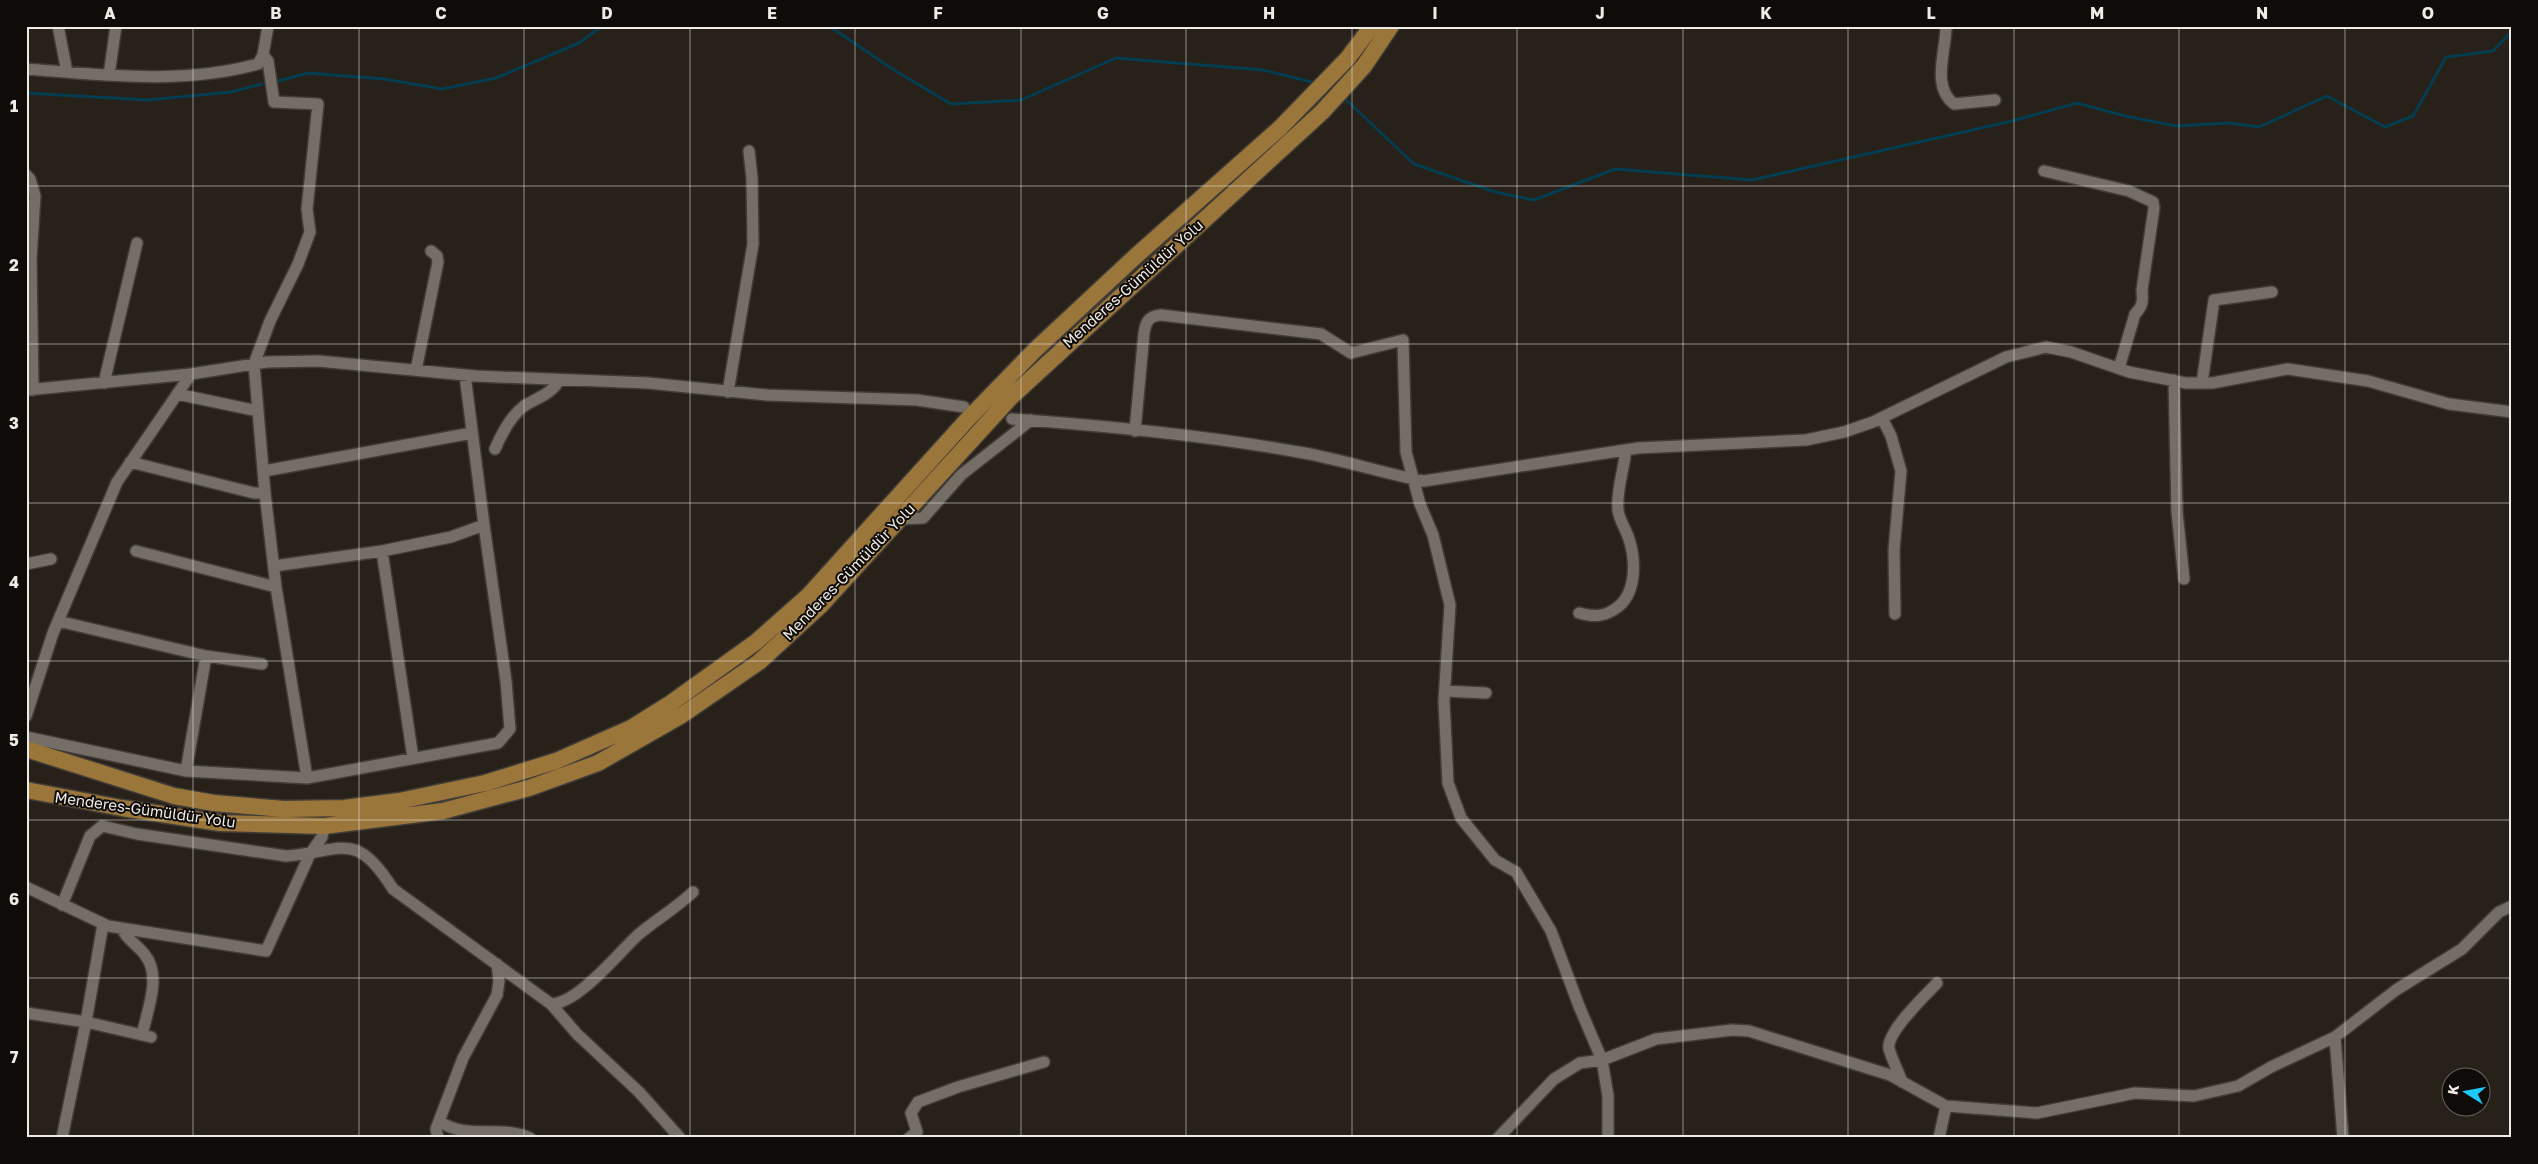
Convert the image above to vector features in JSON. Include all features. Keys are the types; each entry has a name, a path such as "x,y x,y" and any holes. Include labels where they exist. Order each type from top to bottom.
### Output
{"main road":[{"name":"Menderes-Gümüldür Yolu","path":"26,750 174,796 214,803 284,809 344,808 399,801 485,783 556,761 631,728 672,703 756,642 808,596 967,420 1035,350 1137,255 1280,128 1348,58 1372,26"},
{"name":"Menderes-Gümüldür Yolu","path":"26,790 46,795 220,823 324,826 443,811 529,788 598,763 682,715 759,662 821,605 1011,398 1322,112 1364,66 1391,26"},
{"path":"26,800 46,795"}],"street":[{"path":"58,26 67,72"},
{"path":"109,74 116,26"},
{"path":"26,69 173,78 220,72 258,64 263,55 268,26"},
{"path":"1946,26 1940,79 1947,98 1954,104 1995,100"},
{"path":"263,55 268,61 274,102 318,104 307,209 310,232 298,264 270,321 254,364 265,493 276,587 307,778"},
{"path":"728,392 753,244 752,178 749,151"},
{"path":"2044,171 2129,191 2153,202 2154,208 2142,290 2143,299 2141,308 2135,314 2118,368"},
{"path":"26,175 30,180 35,196 31,259 30,390 190,374 254,364 318,361 465,375 559,381 648,383 767,395 917,400 964,406"},
{"path":"104,383 137,243"},
{"path":"416,370 438,262 437,256 431,251"},
{"path":"2202,383 2214,300 2272,292"},
{"path":"1135,431 1144,333 1146,322 1152,316 1162,315 1321,334 1351,353 1403,340 1406,452 1413,479 1433,535 1450,605 1445,691 1448,783 1461,818 1495,860 1516,872 1551,930 1579,1006 1602,1060 1608,1096 1608,1138"},
{"path":"1012,419 1204,436 1344,460 1391,475 1424,481 1626,450 1806,440 1844,432 1882,418 2006,357 2046,347 2063,350 2118,368 2174,380 2212,383 2288,369 2368,381 2449,404 2512,412"},
{"path":"26,716 58,621 117,482 190,374"},
{"path":"26,737 186,771 307,778 498,743 510,730 506,681 465,375"},
{"path":"2174,380 2178,512 2184,579"},
{"path":"495,449 501,434 523,407 553,390 559,381"},
{"path":"177,394 258,411"},
{"path":"1882,418 1891,436 1901,471 1894,550 1895,614"},
{"path":"900,519 923,518 961,475 1030,420"},
{"path":"264,471 472,434"},
{"path":"1579,613 1592,617 1607,614 1621,606 1630,594 1633,563 1629,539 1618,512 1618,498 1626,450"},
{"path":"130,462 254,493 265,493"},
{"path":"274,566 382,551 451,537 484,525"},
{"path":"136,551 276,587"},
{"path":"382,551 413,758"},
{"path":"26,564 51,559"},
{"path":"58,621 206,656 262,664"},
{"path":"186,771 206,656"},
{"path":"1445,691 1486,693"},
{"path":"62,905 90,836 102,826 286,856 310,854 336,847 360,850 378,864 393,889 551,1004 576,1034 640,1092 680,1138"},
{"path":"26,887 103,924 122,929 266,951 310,854 322,837 324,826"},
{"path":"551,1004 560,1004 576,994 640,933 677,908 693,892"},
{"path":"1498,1138 1554,1079 1580,1063 1602,1060 1656,1040 1732,1030 1749,1031 1890,1075 1946,1106 2037,1112 2135,1093 2194,1096 2238,1086 2271,1067 2334,1037 2396,990 2462,949 2499,912 2512,906"},
{"path":"62,1138 86,1022 103,924"},
{"path":"26,1013 86,1022 146,1036 153,984 152,965 122,929"},
{"path":"438,1138 436,1129 463,1058 497,995 499,981 497,964"},
{"path":"1902,1082 1889,1049 1890,1041 1900,1025 1937,983"},
{"path":"2334,1037 2343,1138"},
{"path":"909,1138 918,1132 911,1113 918,1102 958,1087 1044,1062"},
{"path":"1939,1138 1946,1106"},
{"path":"439,1121 459,1131 524,1135 530,1138"}],"waterway":[{"path":"278,81 308,73 384,79 442,89 496,78 579,43 602,26"},
{"path":"829,26 894,70 951,104 1021,100 1116,58 1263,70 1316,83"},
{"path":"1343,97 1414,164 1495,192 1534,200 1615,169 1752,180 2012,121 2077,103 2125,116 2176,126 2229,123 2259,127 2327,96 2385,127 2413,116 2446,57 2493,51 2512,31"},
{"path":"26,93 148,100 231,92 262,84"}]}
